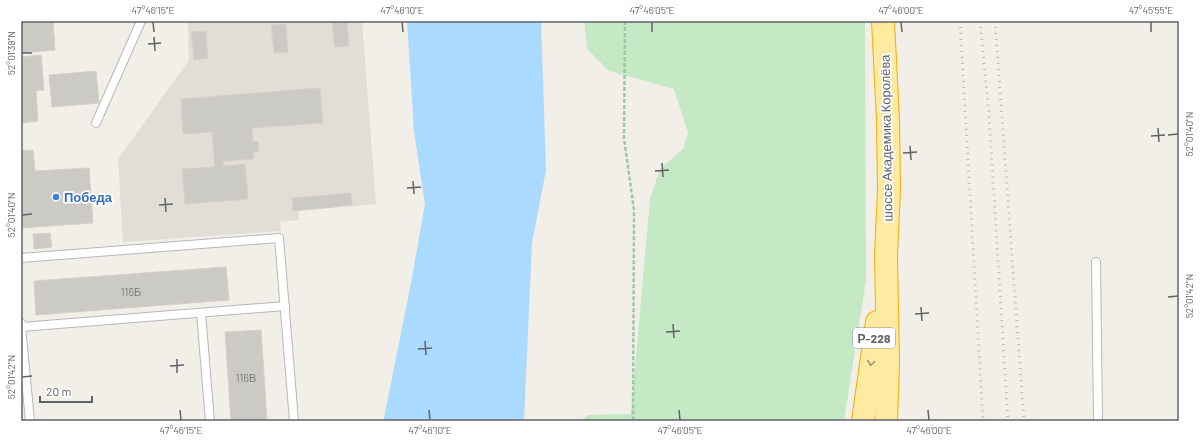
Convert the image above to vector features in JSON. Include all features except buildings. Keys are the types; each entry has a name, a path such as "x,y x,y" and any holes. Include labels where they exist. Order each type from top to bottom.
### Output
{"highway":[{"name":"шоссе Академика Королёва","path":"883,21 888,120 889,190 886,255 888,363 886,421"},
{"name":"шоссе Академика Королёва","path":"863,421 886,255"}],"lane":[{"path":"96,123 141,21"},
{"path":"21,258 279,238 294,421"},
{"path":"1096,262 1098,421"},
{"path":"21,327 285,306"},
{"path":"201,313 210,421"},
{"path":"21,323 30,421"}],"path":[{"path":"625,21 624,138 634,210 633,421"}],"shaded area":[{"path":"188,21 362,21 376,204 298,211 299,220 280,222 281,231 123,242 118,159 189,60"}],"green space":[{"path":"584,21 865,21 866,280 844,421 582,421 587,415 631,414 650,199 660,169 683,149 688,133 674,89 609,71 587,49"}],"water":[{"path":"407,21 541,21 546,170 532,243 524,421 384,421 425,204 414,132"}],"railway":[{"path":"960,21 983,421"},
{"path":"980,21 989,115 1008,421"},
{"path":"995,21 1024,421"}],"place":[{"name":"Победа","path":"56,197"}]}
